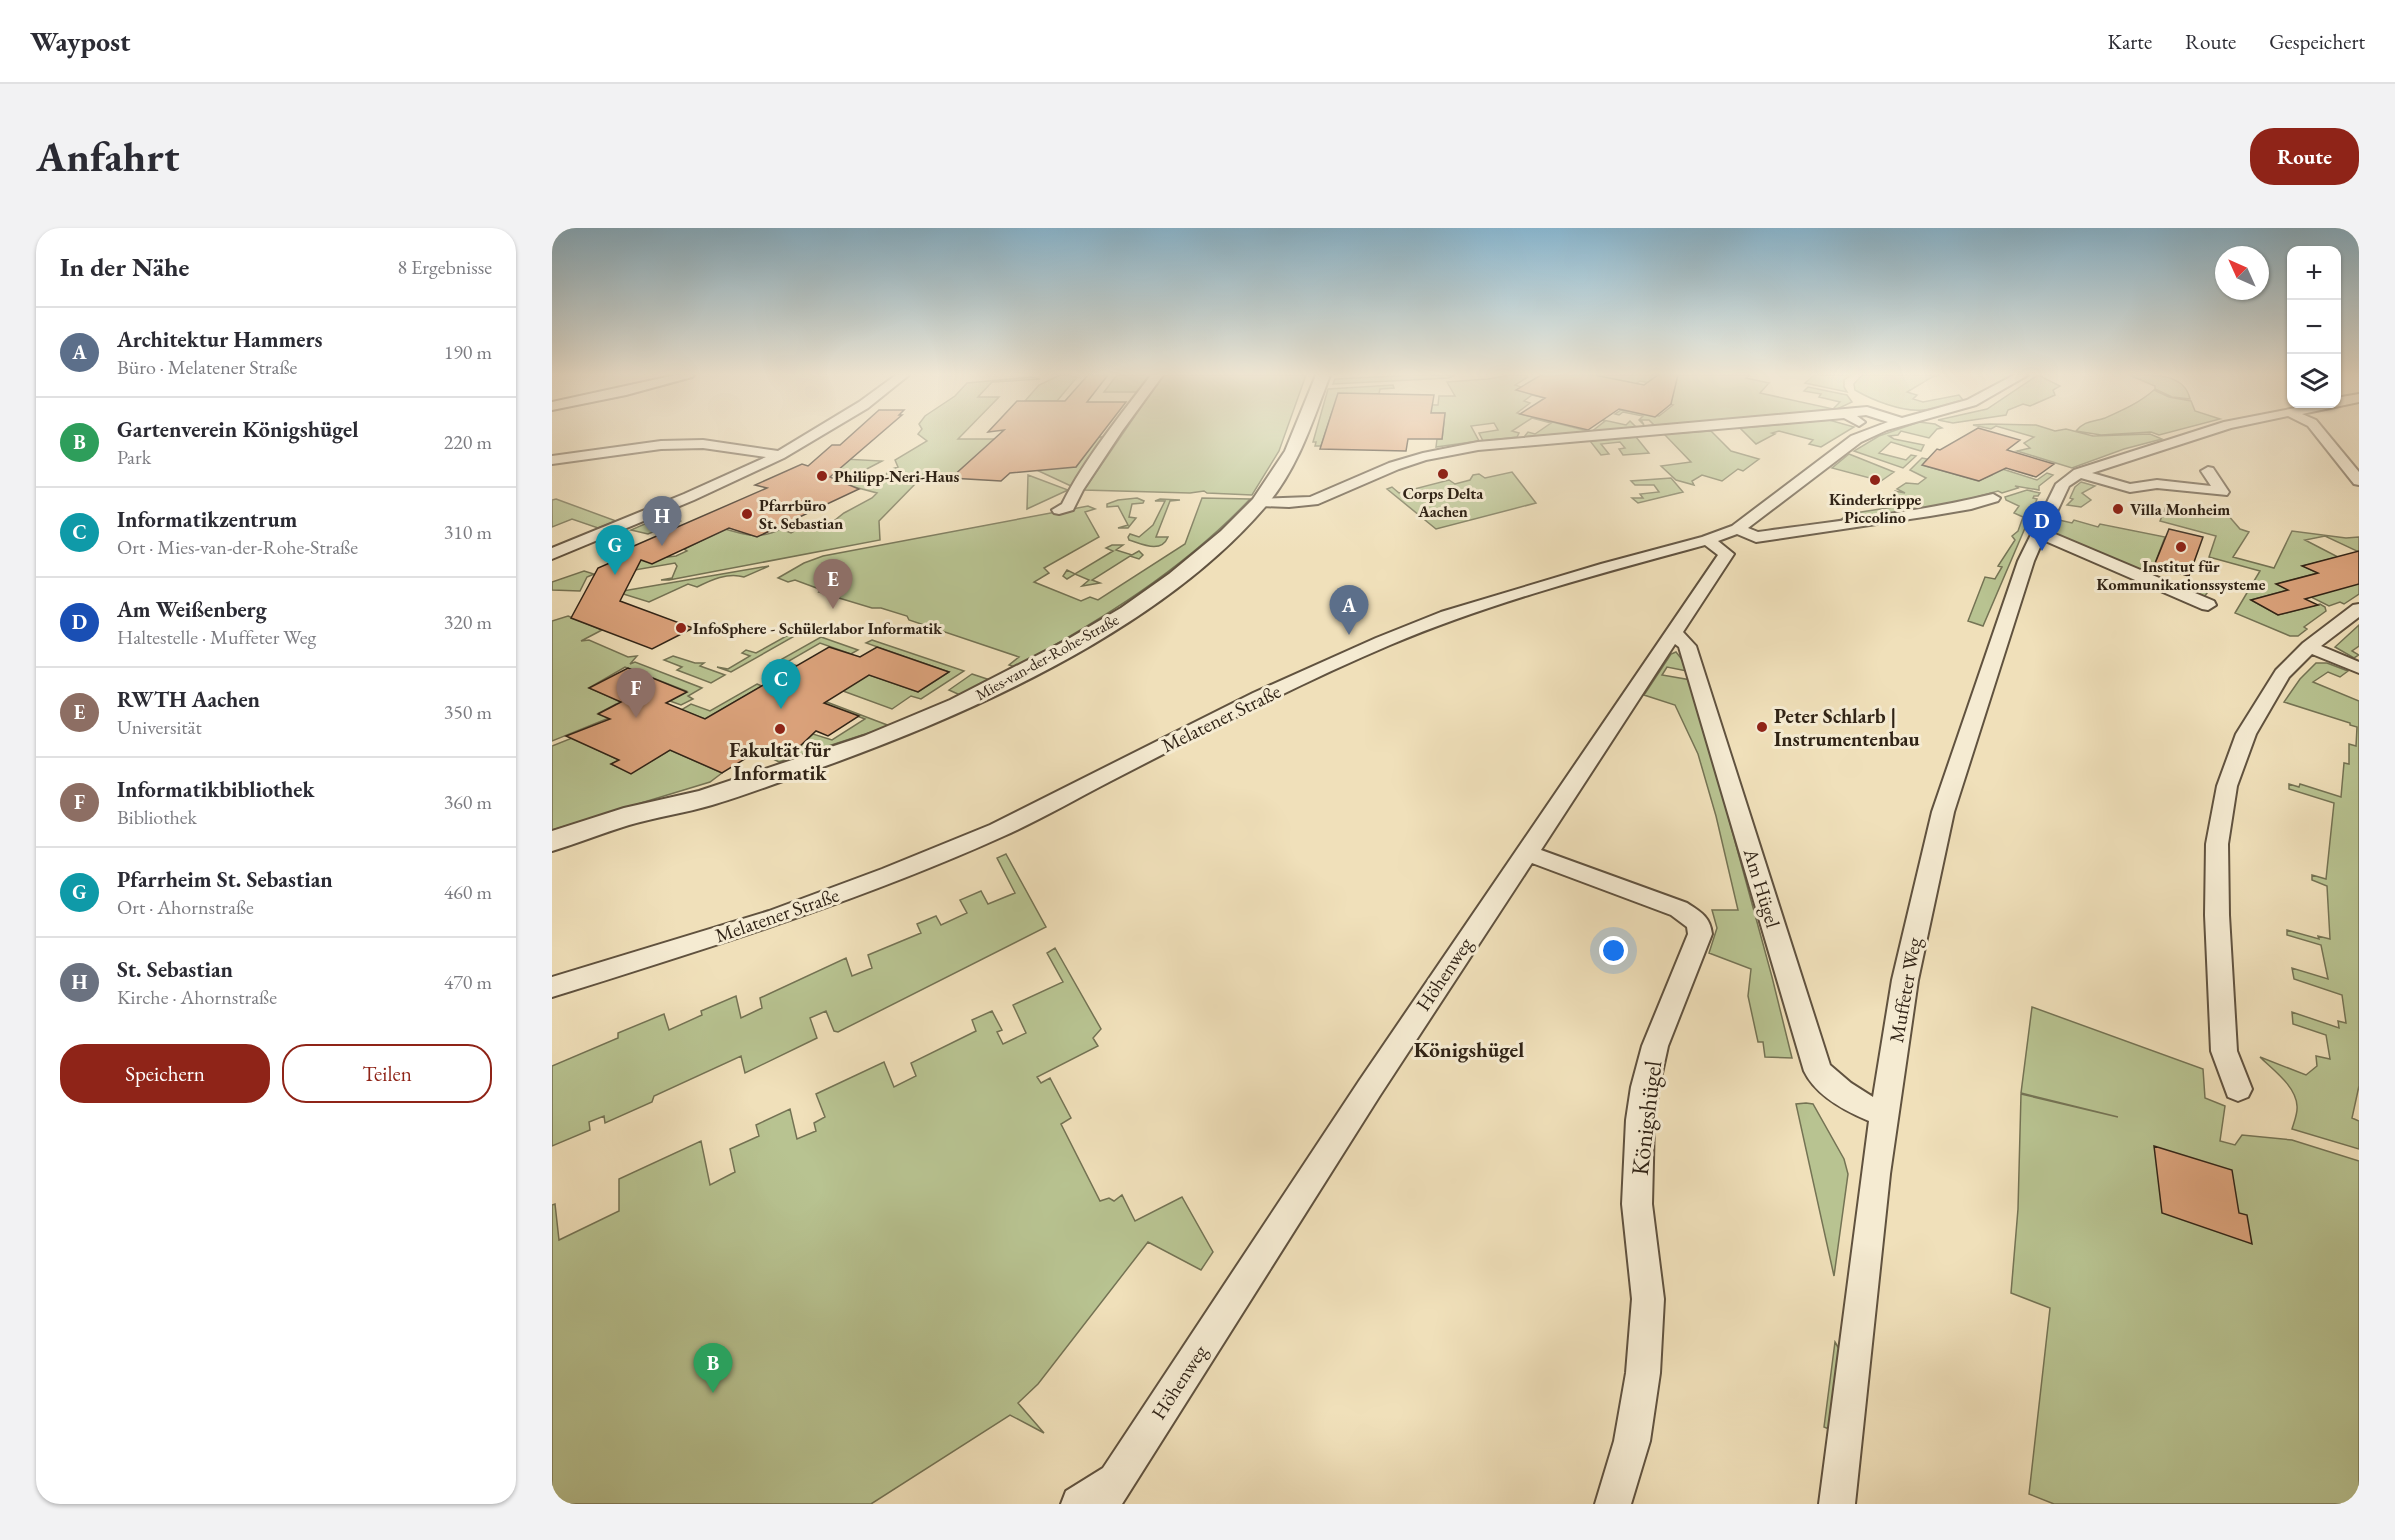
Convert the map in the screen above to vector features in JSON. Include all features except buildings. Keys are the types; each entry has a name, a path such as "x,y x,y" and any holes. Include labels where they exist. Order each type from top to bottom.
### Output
{"street":[{"path":"552,554 780,455 815,435"},
{"path":"1059,510 1068,507 1076,490 1113,435"},
{"name":"Mies-van-der-Rohe-Straße","path":"552,857 644,824 705,798 873,741 942,713 1082,640 1176,578 1228,535 1260,502 1293,451 1299,435"},
{"path":"1260,502 1313,501 1394,466 1423,457 1479,446 1612,435"},
{"name":"Melatener Straße","path":"552,987 777,917 890,875 998,830 1260,697 1382,642 1447,616 1607,567 1707,540 1737,529 1842,448 1865,435"},
{"path":"2079,473 2197,435"},
{"path":"2323,435 2353,467 2359,481"},
{"path":"552,460 661,445 703,444 780,455"},
{"path":"2079,473 2130,488 2157,484 2225,498 2208,471"},
{"name":"Muffeter Weg","path":"1837,1504 1875,1174 1905,980 1943,812 2026,561 2063,484 2079,473"},
{"path":"1737,529 1756,537 1930,512 1971,505 1993,498"},
{"path":"2039,534 2208,605"},
{"name":"Höhenweg","path":"1079,1504 1109,1491 1369,1089 1726,554 1707,540"},
{"path":"2238,1089 2224,1051 2217,915 2217,844 2227,786 2246,734 2282,674 2309,647 2359,609"},
{"name":"Am Hügel","path":"1674,632 1687,646 1818,1071 1835,1089 1850,1099 1885,1114"},
{"path":"2309,647 2359,668"},
{"name":"Mies-van-der-Rohe-Straße","path":"552,841 624,817 705,798"},
{"name":"Königshügel","path":"1527,853 1679,909 1699,923 1700,934 1654,1046 1640,1120 1637,1204 1648,1299 1643,1373 1632,1441 1613,1504"}],"green space":[{"path":"919,435 962,435 958,439 1013,439 976,456 951,478 919,480 879,521 880,540 669,580 661,580 672,578 677,566 675,563 629,571 620,563 676,556 687,551 684,549 725,529 746,535 759,535 781,529 791,533 804,526 825,528 844,513 877,493 839,483 852,476 815,462 825,458 882,461 857,474 882,481 889,470 898,467 895,460 927,441"},
{"path":"1122,435 1285,435 1279,451 1252,495 1204,491 1190,493 1084,490"},
{"path":"1315,435 1325,435 1321,446 1315,446 1316,442 1313,442"},
{"path":"1443,435 1476,435 1479,441 1436,447 1437,439 1442,439"},
{"path":"1480,435 1518,435 1517,437 1483,441"},
{"path":"1526,435 1556,435 1524,437"},
{"path":"1665,435 1715,435 1731,451 1759,459 1743,471 1738,469 1722,481 1702,475 1692,481 1694,485 1676,480 1661,466 1691,462"},
{"path":"1747,435 1774,435 1756,444"},
{"path":"1792,435 1842,435 1821,447 1809,444 1813,440"},
{"path":"1898,435 1889,436 1924,445 1921,451 1891,442 1879,453 1906,460 1911,455 1916,456 1903,468 1854,451 1879,436"},
{"path":"1915,435 1932,435 1929,438"},
{"path":"2026,435 2151,435 2162,439 2124,449 2072,468 2017,451 2030,448 2024,443 2034,437"},
{"path":"1106,436 1071,486 1028,466 1076,467 1091,447 1071,442"},
{"path":"1636,437 1649,453 1623,455 1619,449 1625,448 1620,442 1601,444 1609,454 1601,455 1590,441"},
{"path":"1849,454 1894,472 1881,481 1832,468"},
{"path":"1922,458 1927,459 1923,465 1978,481 1992,475 1996,467 2037,480 2047,473 2053,475 2039,486 2039,490 2015,486 2018,488 1951,504 1839,521 1848,514 1913,504 1891,495 1895,491 1905,493 1897,489 1906,483 1918,484 1926,478 1910,470"},
{"path":"1512,472 1536,503 1436,529 1387,489 1392,487 1399,493 1449,480 1455,484 1470,480 1473,475 1479,474 1485,478"},
{"path":"1028,475 1068,490 1027,509"},
{"path":"1671,478 1683,492 1638,503 1632,498 1643,498 1640,494 1659,492 1654,485 1635,485 1631,481"},
{"path":"2081,482 2095,486 2082,493 2091,500 2081,507 2067,505 2073,499 2070,498 2075,487"},
{"path":"2027,490 2040,493 2033,498 2037,499 1983,626 1968,621 1985,577 1995,579 2002,567 1998,566 2015,540 2012,536 2018,531 2023,517 2014,513 2019,506 2006,500 2005,497"},
{"path":"1137,498 1144,501 1132,504 1129,517 1136,518 1128,528 1118,528 1128,525 1118,506 1107,507 1107,504"},
{"path":"1202,498 1250,499 1197,549 1169,571 1109,612 1015,667 1009,665 1019,657 909,620 907,616 819,592 822,590 795,580 788,582 778,578 804,563 823,556 1088,506 1095,509 1085,512 1099,537 1044,568 1049,573 1034,582 1081,601 1090,597 1098,600 1185,544"},
{"path":"556,499 616,521 598,528 572,519 552,527 552,500"},
{"path":"1180,500 1170,501 1156,537 1168,537 1165,542 1151,546 1129,540 1130,534 1139,537 1153,525 1165,501 1155,501"},
{"path":"2167,504 2227,514 2240,529 2249,532 2233,557 2274,568 2292,531 2346,538 2359,537 2359,552 2325,536 2305,540 2338,557 2303,566 2318,573 2277,584 2288,590 2251,600 2278,615 2320,604 2325,607 2326,611 2304,627 2307,629 2298,636 2290,636 2235,613 2260,571 2209,557 2216,536 2160,521"},
{"path":"663,516 680,521 648,534 631,530"},
{"path":"2059,520 2072,523 2074,520 2098,527 2100,524 2165,537 2152,577 2205,592 2207,587 2211,588 2204,597 2151,578 2053,537"},
{"path":"1112,545 1123,545 1116,550 1132,555 1139,551 1143,555 1139,559 1130,556 1092,580 1100,583 1082,586 1089,580 1075,574 1113,551 1106,548"},
{"path":"769,566 744,577 726,576 697,587 688,584 649,602 617,592"},
{"path":"1067,570 1075,574 1067,579 1063,576"},
{"path":"584,571 594,574 587,577 580,591 552,590 552,582"},
{"path":"2359,572 2359,594 2344,604 2340,602 2329,606 2311,597"},
{"path":"568,616 602,630 581,641 589,640 628,657 637,656 630,664 635,662 702,688 688,696 693,699 681,705 670,701 686,691 625,667 589,688 624,703 620,706 616,704 599,713 609,718 552,741 552,621"},
{"path":"2359,625 2359,646 2352,651 2359,655 2354,658 2335,647"},
{"path":"785,629 800,633 731,672 717,667 728,669 750,656 742,653 746,650 756,653 792,633"},
{"path":"821,637 858,650 851,654 820,643 787,662 813,672 806,676 773,664"},
{"path":"872,640 964,671 921,699 911,696 892,709 843,691 867,674 918,692 949,672 866,643"},
{"path":"1676,652 1684,662 1687,671 1667,667 1662,675 1691,680 1792,1058 1765,1057 1763,1042 1758,1042 1748,996 1751,969 1709,953 1717,928 1712,910 1738,910 1716,816 1698,754 1675,705 1644,695 1671,654"},
{"path":"673,656 695,663 704,663 700,666 725,675 711,683 677,670 682,667 664,660"},
{"path":"2316,663 2327,663 2348,671 2340,677 2328,672 2313,682 2359,701 2359,1086 2352,1118 2359,1121 2359,1149 2292,1129 2297,1109 2293,1092 2260,1057 2306,1075 2317,1066 2316,1056 2330,1059 2326,1035 2293,1024 2292,1012 2339,1028 2338,1021 2346,1023 2342,995 2294,979 2292,968 2328,979 2321,945 2287,935 2287,930 2319,939 2318,936 2330,939 2327,886 2312,880 2312,875 2326,879 2334,803 2289,789 2289,784 2299,787 2300,784 2341,797 2344,763 2349,764 2349,744 2356,746 2357,727 2284,702 2300,679"},
{"path":"972,674 990,680 960,695 949,690"},
{"path":"757,684 762,686 705,719 681,710 691,704 710,711"},
{"path":"824,701 890,726 779,762 773,759 799,747 813,734 832,740 865,719 822,703"},
{"path":"572,738 619,760 611,764 631,773 670,750 722,773 710,782 552,830 552,746"},
{"path":"1006,854 1046,927 838,1032 834,1031 826,1011 810,1018 817,1038 745,1073 741,1056 654,1096 652,1102 605,1123 604,1116 589,1122 590,1130 552,1146 552,1066 618,1038 618,1033 664,1014 669,1030 702,1015 701,1011 736,996 741,1018 762,1008 760,998 846,958 852,976 872,968 868,955 921,933 917,924 936,916 941,925 967,913 960,900 981,891 988,904 1015,893 997,858"},
{"path":"1055,948 1101,1029 1093,1038 1098,1046 1037,1077 1041,1083 1050,1078 1071,1118 1061,1124 1100,1201 1109,1198 1114,1201 1122,1195 1135,1221 1182,1197 1213,1252 1201,1270 1148,1242 1038,1384 1018,1403 1044,1433 1010,1415 871,1504 552,1504 552,1205 555,1204 559,1240 619,1211 619,1179 701,1141 710,1185 735,1172 730,1149 759,1136 756,1125 790,1109 797,1139 816,1131 814,1123 825,1117 816,1094 884,1062 894,1087 916,1076 911,1063 976,1031 972,1020 992,1011 1002,1030 997,1032 1003,1044 1026,1033 1013,1005 1063,982 1047,953"},
{"path":"2032,1007 2203,1069 2205,1098 2225,1106 2220,1141 2235,1145 2242,1135 2292,1140 2359,1161 2359,1504 2054,1504 2029,1494 2050,1308 2011,1293 2018,1209 2021,1094 2118,1117 2021,1093"},
{"path":"1796,1104 1813,1104 1844,1159 1848,1174 1834,1276"},
{"path":"1835,1342 1842,1354 1831,1430 1824,1427"}],"place":[{"name":"Corps Delta Aachen","path":"1443,474"},
{"name":"Philipp-Neri-Haus","path":"822,476"},
{"name":"Kinderkrippe Piccolino","path":"1875,480"},
{"name":"Villa Monheim","path":"2118,509"},
{"name":"Pfarrbüro St. Sebastian","path":"747,514"},
{"name":"St. Sebastian","path":"662,546"},
{"name":"Institut für Kommunikationssysteme","path":"2181,547"},
{"name":"Am Weißenberg","path":"2042,551"},
{"name":"Pfarrheim St. Sebastian","path":"615,575"},
{"name":"RWTH Aachen","path":"833,609"},
{"name":"InfoSphere - Schülerlabor Informatik","path":"681,628"},
{"name":"Architektur Hammers","path":"1349,635"},
{"name":"Informatikzentrum","path":"781,709"},
{"name":"Informatikbibliothek","path":"636,718"},
{"name":"Peter Schlarb | Instrumentenbau","path":"1762,727"},
{"name":"Fakultät für Informatik","path":"780,729"},
{"name":"Gartenverein Königshügel","path":"713,1393"}],"district":[{"name":"Königshügel","path":"1469,1049"}]}
